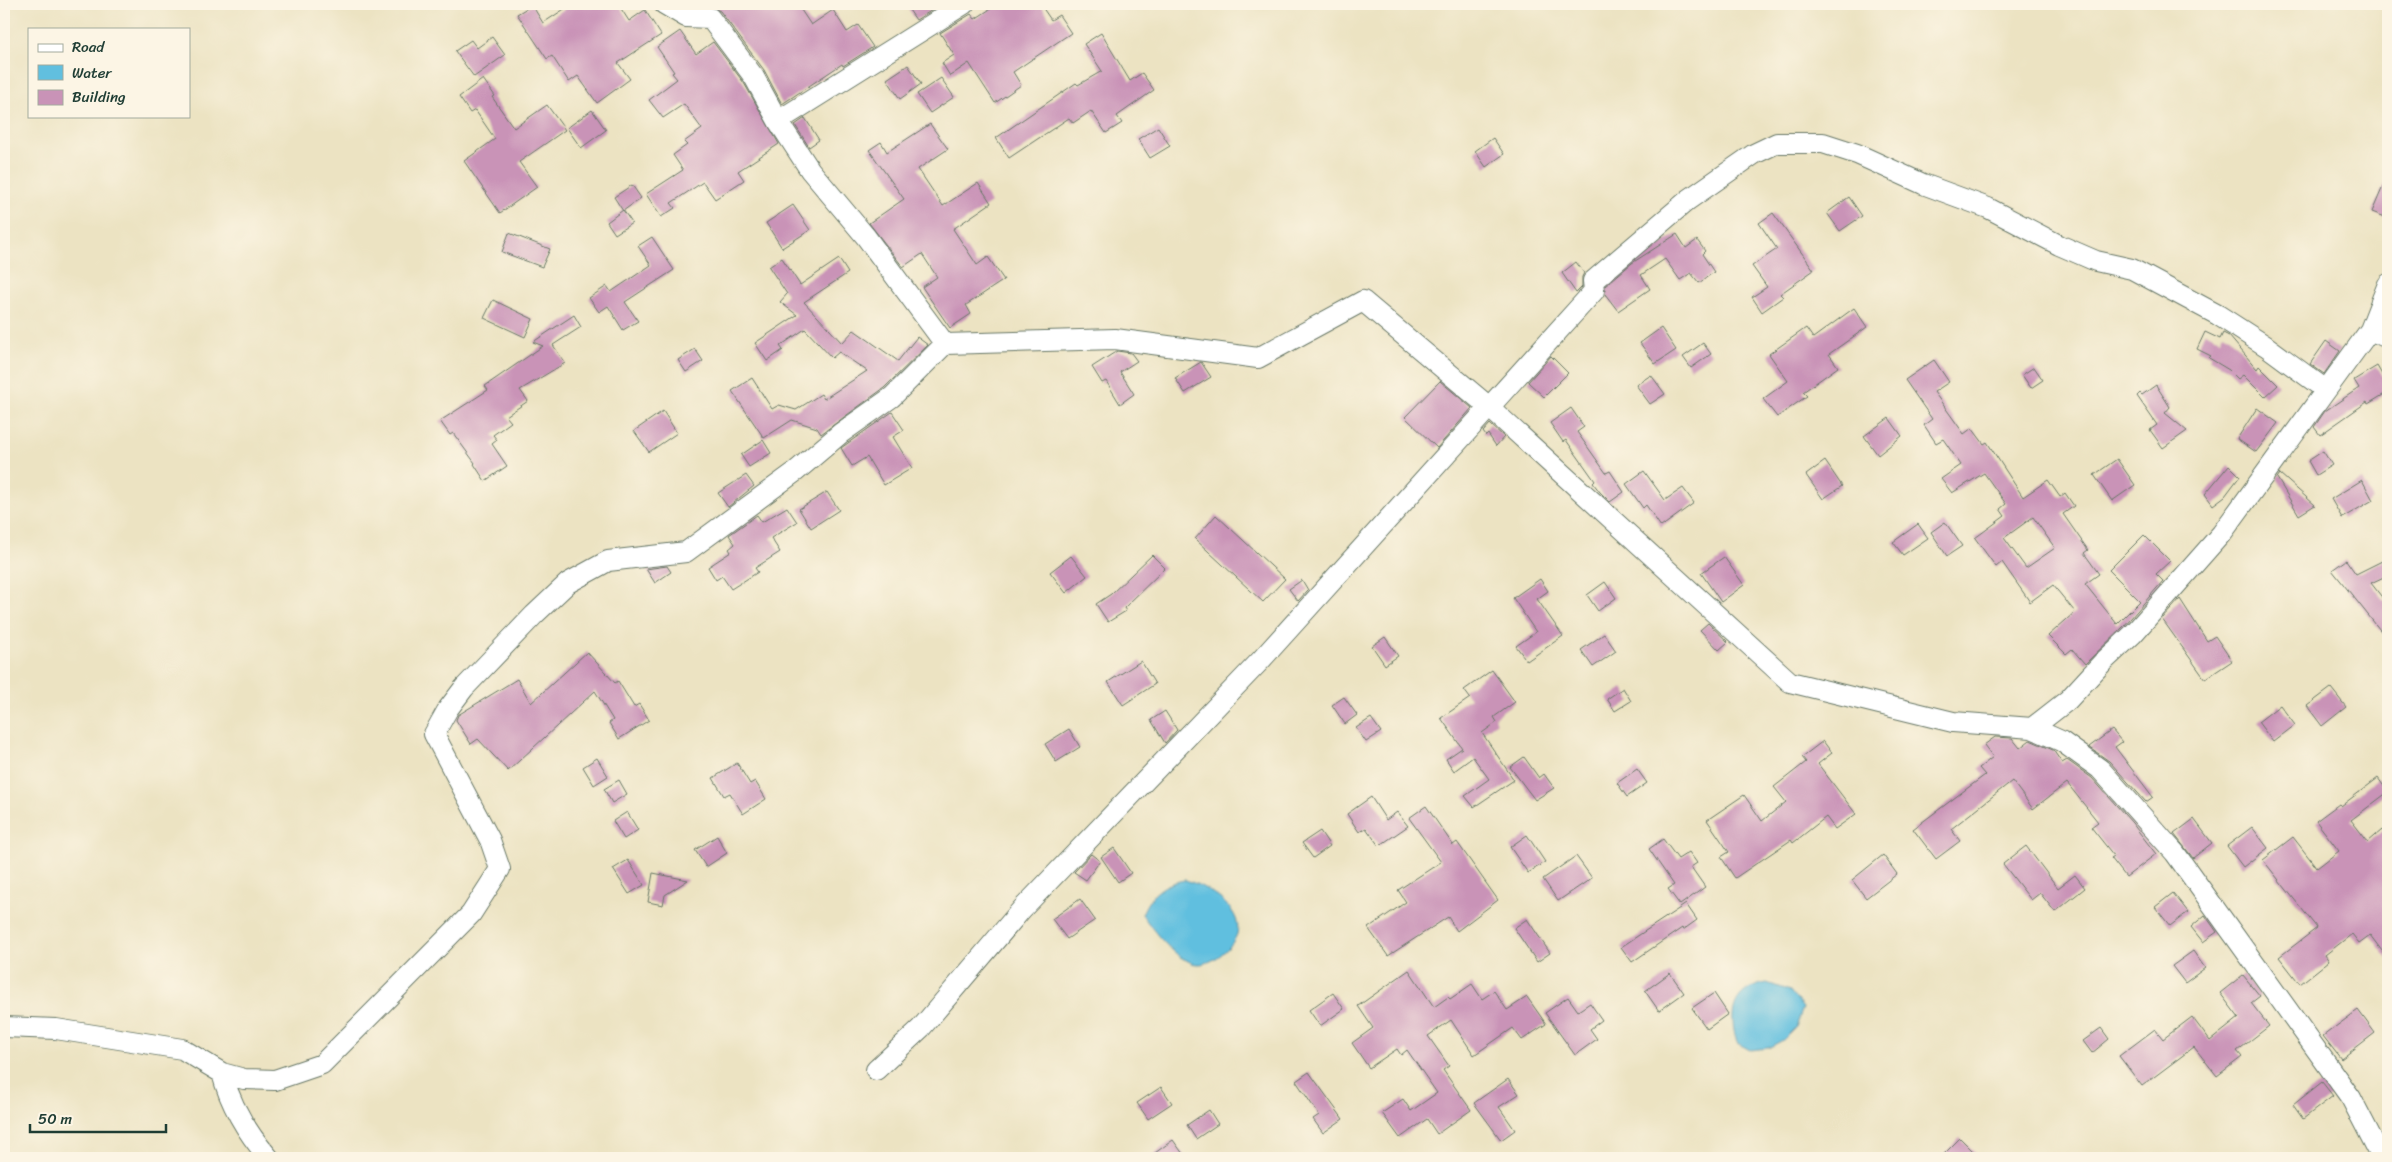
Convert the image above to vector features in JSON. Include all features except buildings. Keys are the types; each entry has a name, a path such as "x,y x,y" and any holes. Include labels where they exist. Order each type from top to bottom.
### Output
{"street":[{"path":"664,4 686,17 710,18 754,77 778,121 810,170 866,237 945,344"},
{"path":"778,121 964,4"},
{"path":"876,1070 921,1028 1022,909 1261,660 1594,290 1593,281 1688,200 1754,154 1777,143 1823,143 1856,154 1923,184 1988,208 2059,245 2096,261 2132,269 2218,315 2266,346 2326,390"},
{"path":"2032,728 2068,700 2103,662 2133,634 2222,533 2370,330 2388,284"},
{"path":"4,1027 56,1029 182,1049 222,1073 244,1079 275,1080 322,1064 471,914 500,869 490,840 434,734 448,709 459,695 534,614 568,583 608,561 686,552 795,472 841,433 892,397 945,344 1115,339 1258,358 1363,302 1489,407 1790,682 1953,722 2032,728 2061,742 2100,769 2175,852 2351,1098 2382,1158"},
{"path":"2370,330 2388,338"},
{"path":"222,1073 228,1094 260,1148 269,1158"}],"water":[{"path":"1185,880 1203,887 1221,900 1229,907 1238,925 1237,934 1230,946 1219,956 1205,963 1192,963 1177,954 1158,935 1142,914 1149,901 1164,887"},
{"path":"1767,983 1790,991 1803,1008 1796,1027 1783,1040 1768,1048 1750,1050 1737,1043 1734,1032 1733,1012 1740,997 1746,991"}]}
